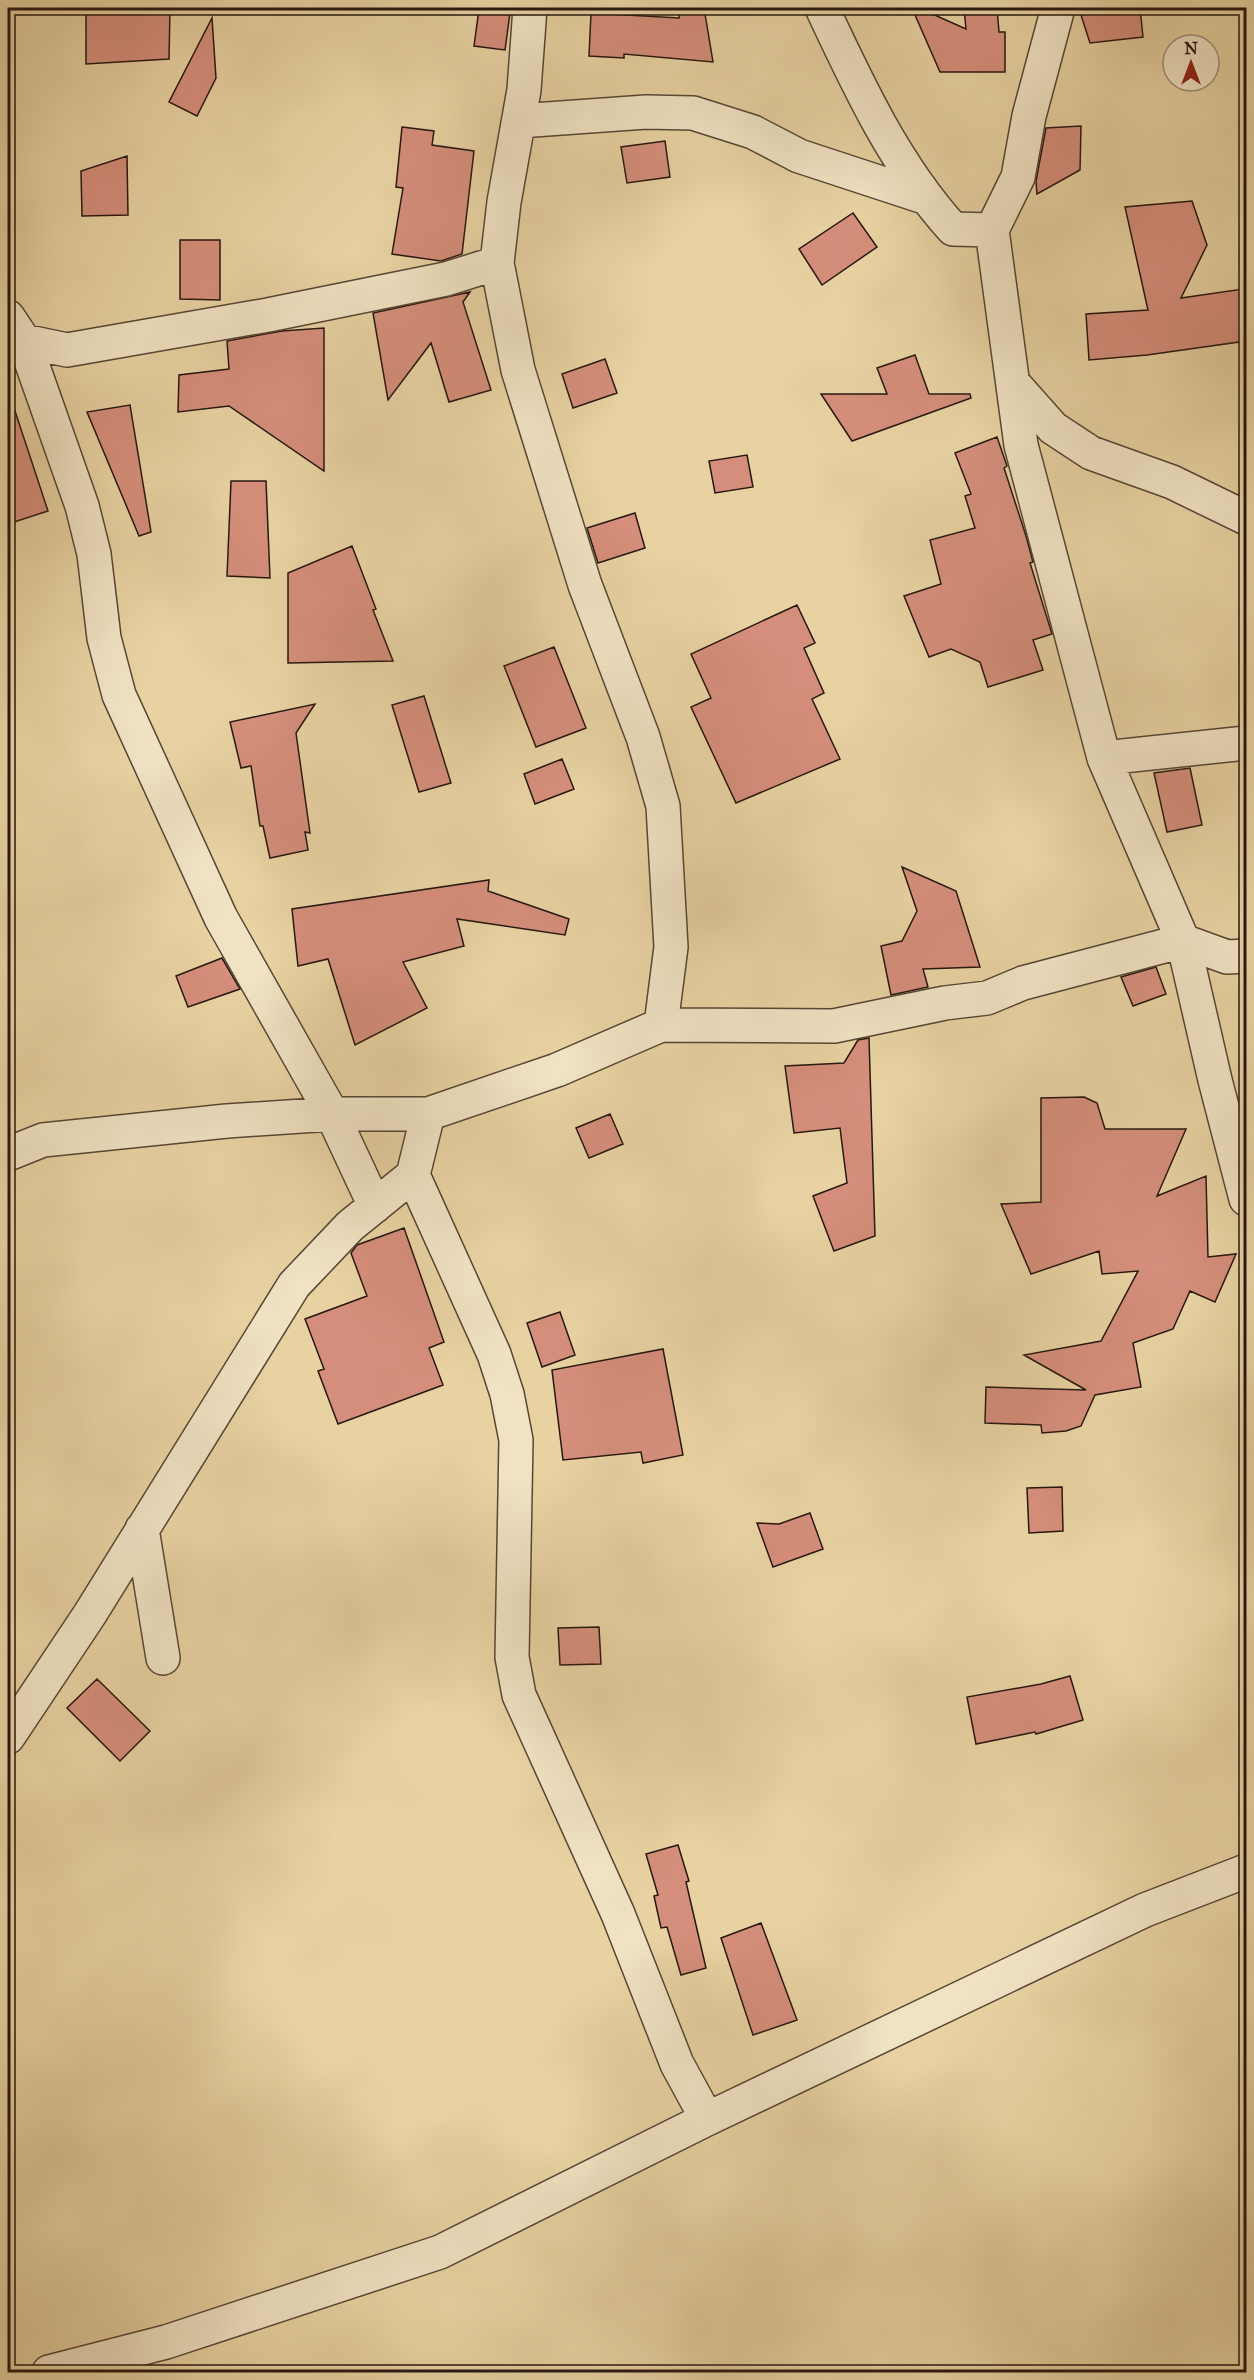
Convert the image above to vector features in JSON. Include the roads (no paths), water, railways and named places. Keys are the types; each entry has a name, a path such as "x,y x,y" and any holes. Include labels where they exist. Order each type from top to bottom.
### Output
{"street":[{"path":"530,8 525,90 504,202 497,263 518,370 585,585 643,737 663,806 671,947 661,1025"},
{"path":"822,8 862,95 924,197 953,229 992,230"},
{"path":"1058,8 1029,116 1018,177 992,230 1021,445 1104,758 1183,941 1215,1080 1246,1199"},
{"path":"519,122 646,112 693,113 753,132 799,156 924,197"},
{"path":"13,334 67,350 268,315 446,279 497,263"},
{"path":"13,334 82,506 94,554 104,638 119,695 221,918 332,1114 375,1206"},
{"path":"1013,383 1053,428 1091,453 1172,482 1246,518"},
{"path":"1104,758 1246,743"},
{"path":"8,1154 43,1140 227,1121 332,1114 428,1114 557,1070 661,1025 834,1026 945,1003 987,998 1023,983 1183,941 1227,957 1246,956"},
{"path":"8,1737 90,1614 294,1285 350,1226 413,1175 428,1114"},
{"path":"413,1175 494,1354 507,1394 514,1428 516,1462 513,1657 519,1695 618,1914 676,2064 707,2119"},
{"path":"142,1529 163,1658"},
{"path":"49,2373 166,2342 440,2252 707,2119 1145,1910 1246,1871"}]}
